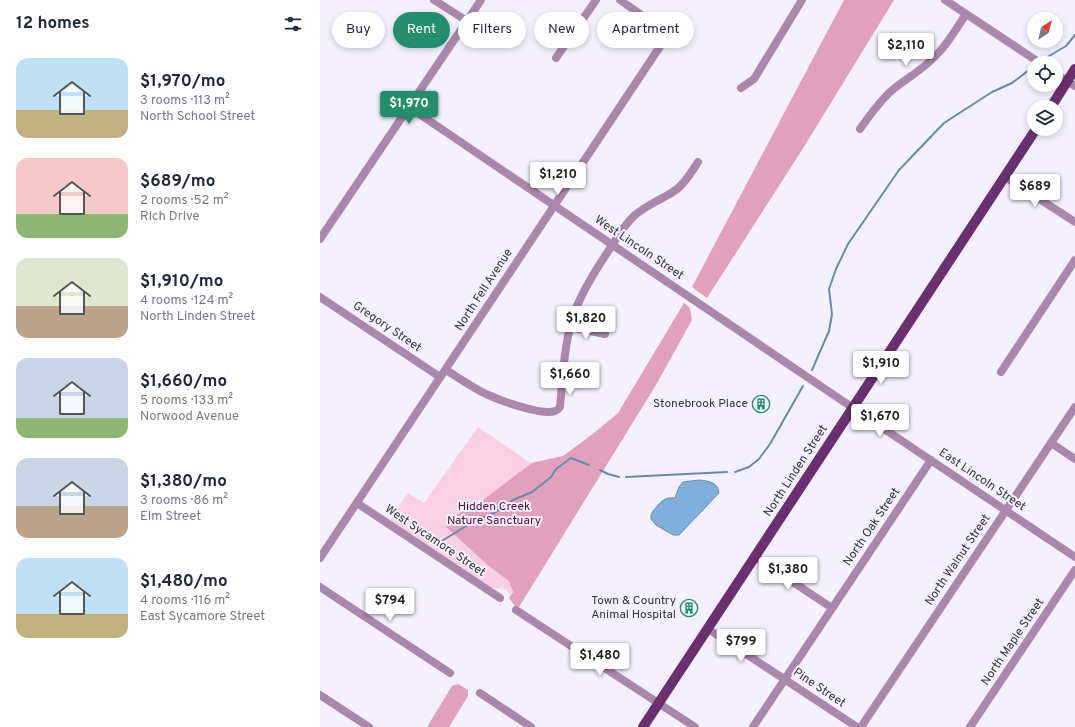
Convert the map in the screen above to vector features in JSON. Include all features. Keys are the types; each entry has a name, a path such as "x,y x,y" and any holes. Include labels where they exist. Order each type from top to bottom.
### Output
{"main road":[{"path":"1057,100 1071,84 1075,69"},
{"name":"North Linden Street","path":"643,727 1031,136"}],"street":[{"path":"434,0 458,15"},
{"path":"473,12 481,0"},
{"path":"556,58 596,0"},
{"name":"North Fell Avenue","path":"320,558 663,42 665,34 660,28 620,0"},
{"path":"742,88 754,79 802,0"},
{"path":"945,0 1029,56"},
{"path":"860,129 889,93 937,55 966,14"},
{"path":"320,239 458,34"},
{"name":"West Lincoln Street","path":"409,107 696,302"},
{"path":"446,370 485,393 502,401 522,407 554,411 560,407 562,377 567,342 575,312 591,278 633,216 678,188 685,181 698,162"},
{"path":"1005,176 1075,222"},
{"path":"1001,372 1075,260"},
{"name":"Gregory Street","path":"320,297 440,377"},
{"name":"East Lincoln Street","path":"696,302 1075,557"},
{"path":"571,327 605,334"},
{"name":"North Walnut Street","path":"861,727 1075,407"},
{"path":"1051,443 1075,459"},
{"name":"North Oak Street","path":"753,727 931,460"},
{"name":"West Sycamore Street","path":"357,503 500,598"},
{"path":"756,557 832,608"},
{"name":"North Maple Street","path":"970,727 1075,570"},
{"path":"320,587 450,673"},
{"path":"516,610 695,727"},
{"name":"Pine Street","path":"708,629 857,727"},
{"path":"480,692 531,727"},
{"path":"320,695 369,727"}],"green space":[{"path":"844,0 894,0 802,150 707,298 692,287"},
{"path":"684,303 690,308 692,320 656,385 519,607 515,606 509,598 513,592 509,581 490,567 446,527 449,522 463,510 479,503 532,463 563,456 618,413"},
{"name":"Hidden Creek Nature Sanctuary","path":"478,427 531,463 563,456 582,457 510,596 506,590 502,588 494,588 485,584 390,520 408,493 424,503"},
{"path":"458,684 468,690 468,696 449,727 427,727 452,686"}],"water":[{"path":"699,480 715,484 719,493 679,535 673,535 656,525 651,519 651,515 662,501 668,498 675,498 679,487 683,482"}],"waterway":[{"path":"1049,56 1066,46 1075,35"},
{"path":"812,370 829,331 832,314 829,289 836,269 848,244 899,170 944,123 992,92 1012,83 1027,72"},
{"path":"735,472 749,467 759,459 770,444 803,386"},
{"path":"437,544 471,523 494,513 513,500 532,492 551,477 556,469 571,458 589,465"},
{"path":"600,470 619,477"},
{"path":"626,477 727,472"}],"place":[{"name":"Stonebrook Place","path":"761,404"},
{"name":"Town & Country Animal Hospital","path":"689,608"}]}
